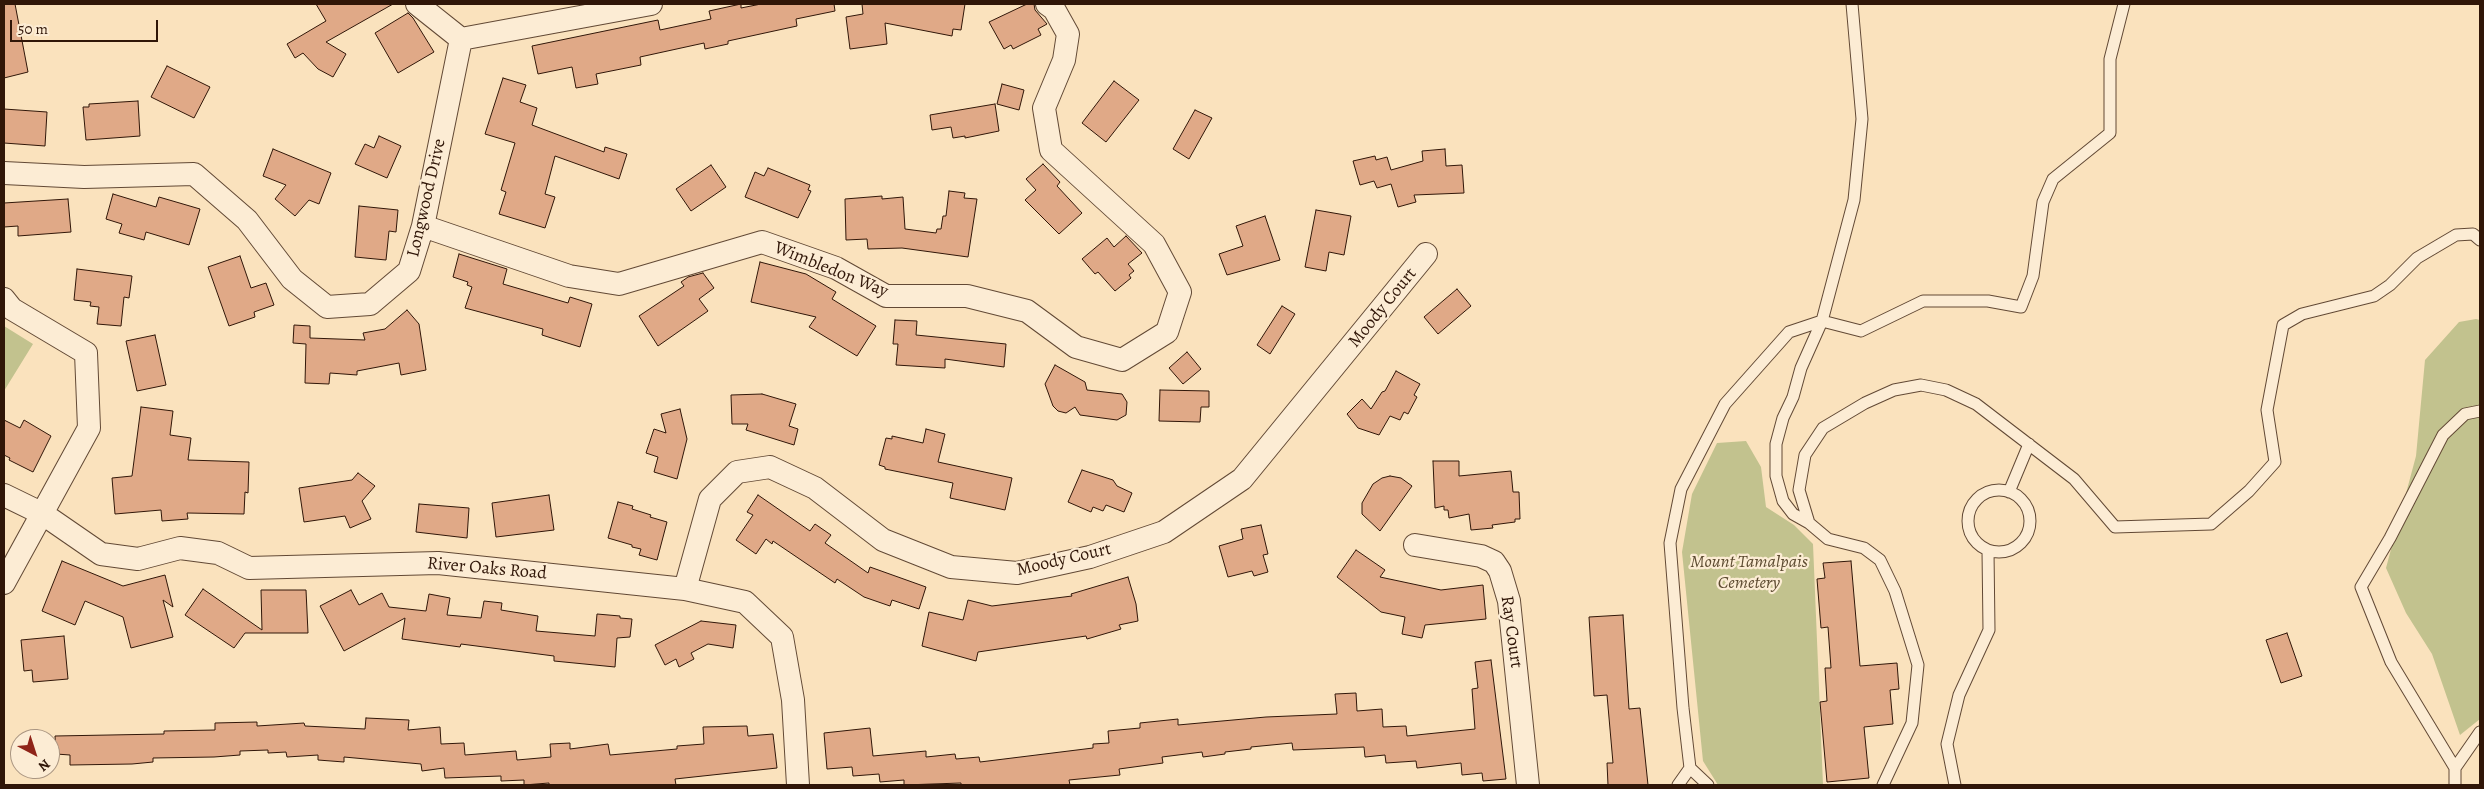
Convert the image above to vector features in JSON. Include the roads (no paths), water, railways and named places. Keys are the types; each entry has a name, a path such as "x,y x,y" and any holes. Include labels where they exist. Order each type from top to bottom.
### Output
{"street":[{"path":"417,4 461,39 652,4"},
{"name":"Wimbledon Way","path":"423,226 569,276 620,284 762,242 836,268 886,296 967,296 1027,311 1076,347 1122,360 1167,332 1180,292 1154,244 1051,150 1044,108 1064,60 1068,34 1052,5"},
{"name":"Longwood Drive","path":"4,173 84,178 194,174 247,220 292,280 327,307 370,304 409,271 423,226 461,39"},
{"name":"Moody Court","path":"685,589 710,499 737,472 770,467 815,488 883,540 951,567 1018,573 1090,557 1164,532 1242,479 1426,254"},
{"path":"4,299 12,309 86,353 89,428 4,583"},
{"name":"River Oaks Road","path":"4,495 43,514 101,554 138,559 180,548 218,553 249,568 438,562 685,589 745,602 782,637 793,700 798,785"},
{"name":"Ray Court","path":"1415,545 1481,556 1494,562 1500,571 1509,601 1528,785"}],"lane":[{"path":"1852,4 1862,119 1854,200 1822,321 1801,368 1793,397 1783,418 1776,444 1776,476 1783,500 1792,514 1809,523 1828,540 1864,548 1880,560 1895,591 1918,664 1912,723 1883,785"},
{"path":"1678,785 1690,768 1670,543 1681,489 1725,404 1789,332 1822,321 1861,331 1923,301 1988,301 2021,307 2033,276 2044,202 2053,179 2110,133 2110,59 2124,4"},
{"path":"1809,523 1799,490 1805,455 1823,428 1864,403 1894,390 1920,385 1946,390 1976,404 2074,479 2115,527 2211,524 2249,491 2274,462 2267,410 2283,325 2302,314 2374,296 2390,285 2417,258 2440,242 2456,235 2477,237"},
{"path":"2456,768 2392,662 2361,587 2390,538 2442,435 2465,414 2480,411"},
{"path":"2010,492 2029,444"},
{"path":"1990,491 2010,492 2019,497 2026,506 2030,516 2030,527 2019,545 2010,551 1999,553 1988,551 1980,546 1969,530 1969,511 1974,502 1990,491"},
{"path":"1955,785 1947,744 1959,695 1989,630 1988,551"},
{"path":"2455,785 2456,768 2480,732"},
{"path":"1690,768 1708,785"}],"park label":[{"name":"Mount Tamalpais Cemetery","path":"1749,573"}]}
